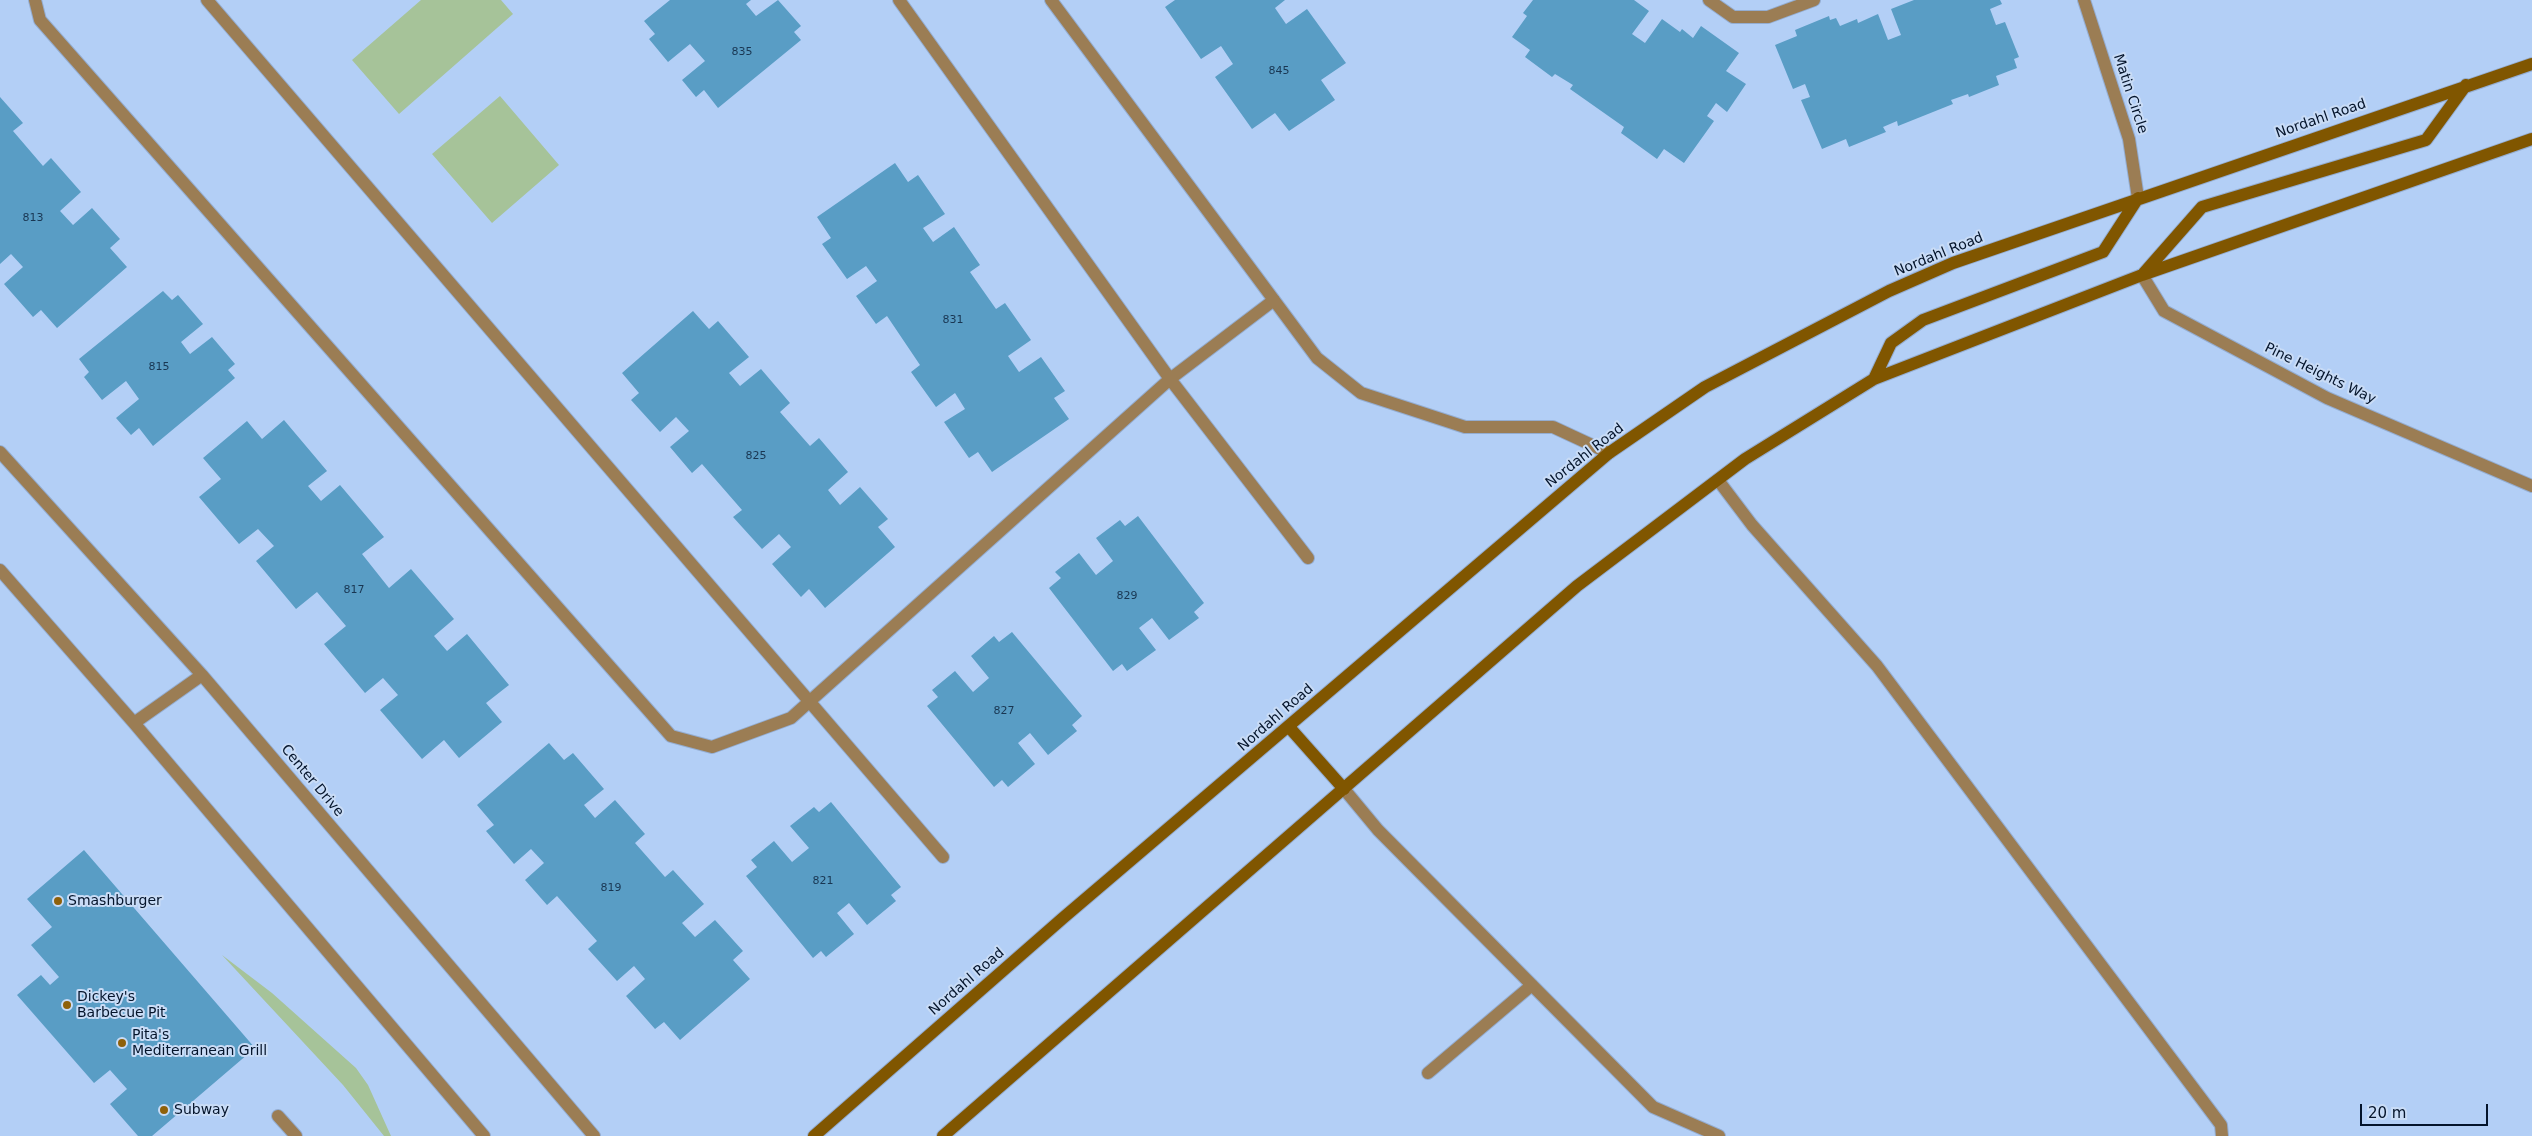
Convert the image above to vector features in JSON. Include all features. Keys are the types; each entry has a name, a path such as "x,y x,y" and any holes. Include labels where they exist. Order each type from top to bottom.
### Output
{"main road":[{"name":"Nordahl Road","path":"814,1136 1069,912 1289,727 1526,522 1609,453 1705,387 1889,292 1953,262 2532,64"},
{"path":"2142,275 2202,208 2426,140 2466,85"},
{"path":"943,1136 1578,586 1745,459 1874,379 2142,275 2532,139"},
{"path":"1874,379 1891,343 1923,320 2103,252 2138,198"},
{"path":"1289,727 1344,789"}],"street":[{"path":"34,0 40,20 671,736 712,747 791,718 1170,379 1274,300"},
{"path":"208,0 943,857"},
{"path":"900,0 1170,379 1308,558"},
{"path":"1051,0 1317,358 1361,393 1465,427 1553,427 1609,453"},
{"path":"1708,0 1733,17 1768,17 1814,0"},
{"name":"Matin Circle","path":"2084,0 2129,139 2138,198"},
{"name":"Pine Heights Way","path":"2142,275 2164,311 2327,398 2532,486"},
{"name":"Center Drive","path":"0,452 202,675 594,1136"},
{"path":"1718,480 1752,525 1878,666 2221,1125 2222,1136"},
{"path":"0,570 134,723 484,1136"},
{"path":"134,723 202,675"},
{"path":"1344,789 1378,830 1653,1107 1719,1136"},
{"path":"1428,1073 1532,985"},
{"path":"278,1116 296,1136"}],"green space":[{"path":"421,0 501,0 513,14 399,114 352,60"},
{"path":"500,96 559,165 492,223 432,154"},
{"path":"222,955 272,993 356,1068 368,1085 391,1136 384,1136 343,1085"}],"building":[{"path":"670,0 751,0 746,4 756,16 778,0 801,26 794,32 801,40 718,108 704,90 696,97 682,80 705,61 690,44 668,62 649,39 655,34 644,21"},
{"path":"1175,0 1285,0 1275,8 1286,24 1307,9 1346,63 1321,80 1335,100 1289,131 1275,113 1252,129 1215,77 1233,64 1221,46 1201,59 1165,7"},
{"path":"1533,0 1634,0 1649,11 1632,34 1645,43 1662,19 1680,32 1682,29 1693,38 1701,26 1739,53 1726,71 1746,84 1727,112 1716,103 1707,116 1714,121 1684,163 1664,149 1657,159 1621,133 1624,127 1570,89 1573,85 1555,74 1552,77 1525,57 1530,50 1512,37 1527,16 1523,13"},
{"path":"1914,0 2000,0 2002,4 1990,9 1996,25 2005,22 2019,57 2014,59 2017,68 1996,76 1999,85 1969,97 1968,94 1951,100 1953,104 1898,126 1897,121 1883,127 1886,132 1849,147 1846,139 1822,149 1801,100 1810,97 1805,84 1793,89 1775,45 1797,36 1795,30 1829,16 1830,20 1836,18 1840,26 1857,19 1858,23 1878,14 1888,40 1901,35 1891,9"},
{"path":"0,97 23,123 13,131 43,166 51,158 81,192 60,211 73,225 92,208 120,239 110,248 127,267 57,328 41,310 33,317 4,284 23,267 11,254 0,264"},
{"path":"895,163 908,182 918,175 945,214 923,228 933,242 954,227 980,265 970,272 996,309 1005,303 1031,340 1008,356 1019,372 1041,357 1065,391 1054,398 1069,419 992,472 978,452 969,458 944,422 965,409 955,393 936,407 911,372 920,365 887,316 876,324 856,296 877,281 866,266 847,279 822,244 831,238 817,217"},
{"path":"163,291 172,300 178,295 203,324 181,342 190,354 212,337 235,364 228,370 235,378 153,446 139,428 131,435 116,418 139,399 126,381 102,400 84,377 89,372 79,359"},
{"path":"693,311 709,329 718,321 749,357 729,373 740,386 761,369 790,403 780,412 810,446 819,438 848,472 828,490 840,505 860,487 888,519 878,527 895,547 825,608 809,589 801,597 772,564 791,547 779,534 762,549 733,517 742,510 702,464 692,473 670,447 689,431 676,417 660,432 631,400 639,393 622,373"},
{"path":"284,420 327,471 308,486 321,501 340,485 384,537 362,554 389,588 411,569 454,619 434,636 447,651 467,634 509,685 486,703 502,722 459,758 444,740 422,759 380,710 398,695 383,678 365,693 324,644 346,626 317,592 296,609 256,561 274,546 258,529 239,544 199,497 221,479 203,458 247,421 262,439"},
{"path":"1138,516 1204,603 1194,612 1199,618 1169,640 1152,618 1139,628 1156,650 1127,671 1122,664 1113,671 1049,588 1061,578 1055,572 1079,553 1096,575 1113,561 1096,538 1120,520 1125,526"},
{"path":"1012,632 1082,716 1072,725 1077,731 1048,755 1030,733 1018,743 1035,764 1008,787 1002,780 994,787 927,706 938,697 932,690 955,671 973,692 989,678 971,656 994,636 999,642"},
{"path":"549,743 564,760 573,753 604,789 584,805 595,818 615,800 645,834 635,843 665,877 673,870 704,904 682,923 695,937 715,920 743,951 733,960 750,979 680,1040 664,1022 655,1029 626,996 645,979 634,966 617,981 588,949 597,941 557,896 547,905 525,880 544,863 531,849 514,864 486,831 494,825 477,805"},
{"path":"831,802 901,887 891,895 896,901 867,925 849,903 837,913 854,934 826,957 821,951 813,958 746,876 757,867 751,860 774,841 792,862 809,848 790,826 814,807 819,812"},
{"path":"84,850 255,1048 152,1136 138,1136 110,1104 127,1089 110,1070 94,1083 17,995 41,975 50,985 59,977 31,945 52,927 27,899"}],"place":[{"name":"Smashburger","path":"58,901"},
{"name":"Dickey's Barbecue Pit","path":"67,1005"},
{"name":"Pita's Mediterranean Grill","path":"122,1043"},
{"name":"Subway","path":"164,1110"}]}
